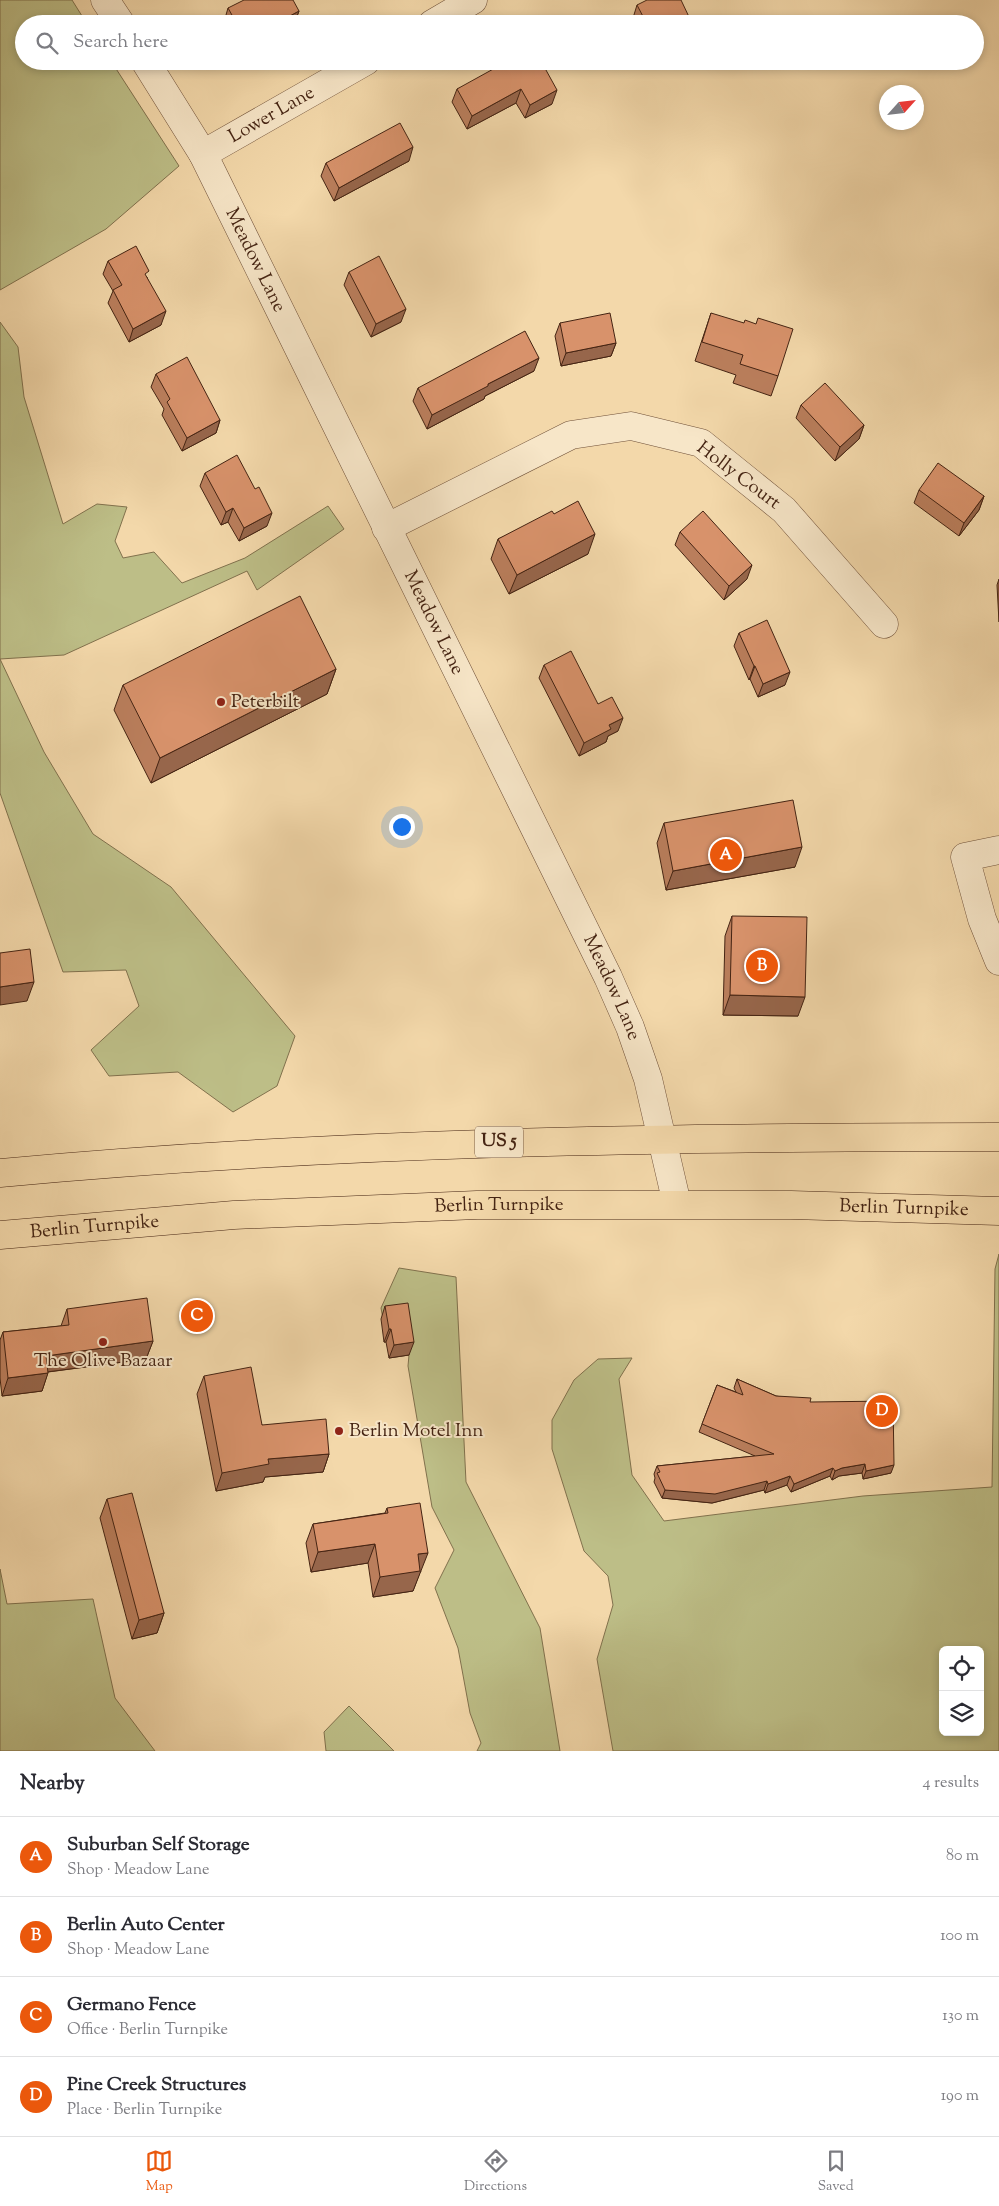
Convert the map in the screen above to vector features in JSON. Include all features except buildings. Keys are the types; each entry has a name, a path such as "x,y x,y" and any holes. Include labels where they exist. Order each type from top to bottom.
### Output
{"highway":[{"name":"US 5","path":"0,1174 237,1154 401,1146 663,1139 999,1137"},
{"name":"Berlin Turnpike","path":"0,1235 244,1214 470,1206 677,1204 999,1211"}],"street":[{"path":"105,0 114,15"},
{"path":"447,15 473,0"},
{"name":"Meadow Lane","path":"151,70 203,154 608,977 630,1026 648,1079 677,1204"},
{"name":"Lower Lane","path":"203,154 350,70"},
{"name":"Holly Court","path":"386,528 571,435 631,426 701,443 784,510 884,624"},
{"path":"999,850 965,857 982,919 999,961"}],"green space":[{"path":"0,0 72,0 81,15 15,15 15,70 117,70 179,166 106,229 0,290"},
{"path":"0,322 18,347 24,397 63,524 97,504 127,507 115,541 123,558 154,552 182,583 245,558 328,506 344,529 257,590 247,571 64,655 0,659"},
{"path":"0,659 44,752 93,834 171,887 295,1036 277,1086 233,1112 178,1072 109,1076 91,1050 139,1006 126,970 63,972 0,793"},
{"path":"999,1254 999,1751 613,1751 597,1659 613,1605 608,1576 584,1551 552,1449 552,1420 574,1380 598,1359 632,1358 619,1379 632,1475 664,1521 863,1496 992,1487 995,1269"},
{"path":"399,1268 456,1277 466,1482 540,1628 560,1751 477,1751 481,1743 470,1713 458,1648 435,1588 454,1550 432,1507 408,1366 409,1355 383,1319 381,1308"},
{"path":"0,1569 7,1604 93,1599 115,1698 155,1751 0,1751"},
{"path":"349,1706 394,1751 326,1751 324,1732"}],"place":[{"name":"Peterbilt","path":"221,702"},
{"name":"Suburban Self Storage","path":"726,855"},
{"name":"Berlin Auto Center","path":"762,966"},
{"name":"Germano Fence","path":"197,1316"},
{"name":"The Olive Bazaar","path":"103,1342"},
{"name":"Pine Creek Structures","path":"882,1411"},
{"name":"Berlin Motel Inn","path":"339,1431"}]}
